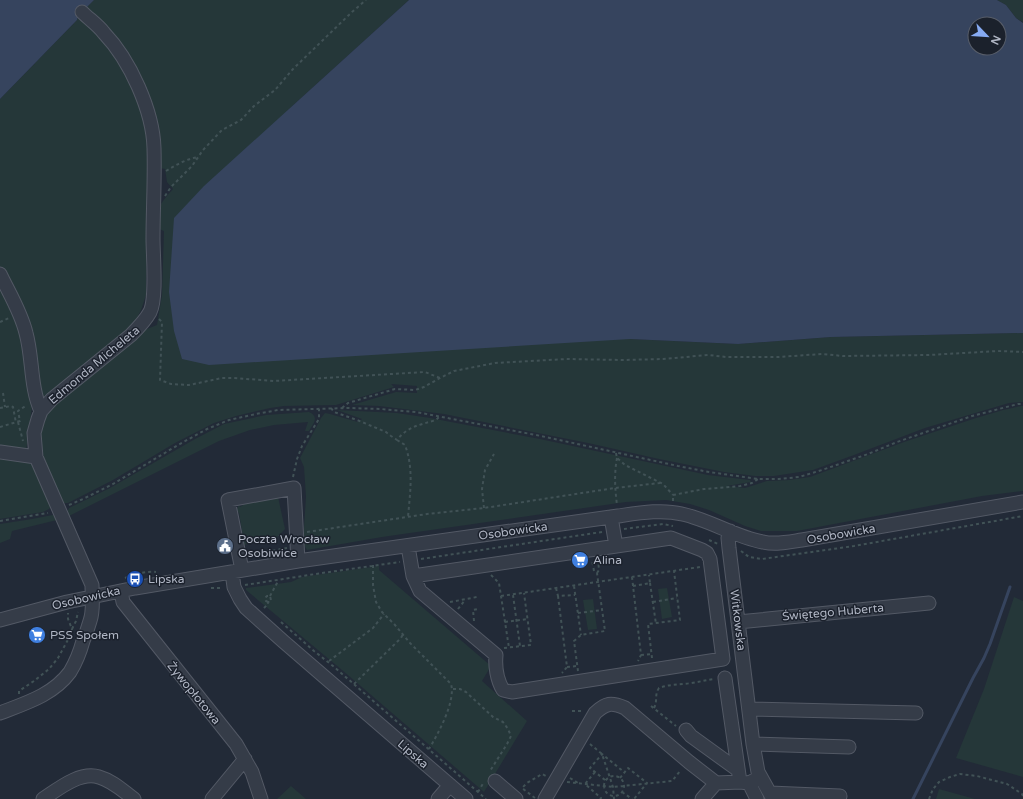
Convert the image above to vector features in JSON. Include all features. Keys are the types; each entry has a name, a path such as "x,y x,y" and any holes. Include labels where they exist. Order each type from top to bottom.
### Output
{"street":[{"name":"Edmonda Micheleta","path":"0,713 34,700 51,690 64,679 79,654 91,620 92,584 50,492 36,457 34,433 38,419 39,405 52,399 131,335 141,325 151,311 153,302 154,147 151,126 137,84 127,63 104,33 82,12"},
{"path":"0,274 19,313 26,332 39,405"},
{"path":"0,452 36,457"},
{"path":"294,488 298,561"},
{"name":"Lipska","path":"294,488 228,500 238,567 234,587 240,599 246,608 284,642 466,799"},
{"name":"Osobowicka","path":"0,620 67,602 92,597 121,585 238,567 298,561 615,516 672,512 696,518 754,540 779,543 1023,502"},
{"path":"615,516 614,530 616,546"},
{"name":"Witkowska","path":"730,531 728,538 729,548 753,744 758,772 747,778 771,796 840,796"},
{"path":"408,546 413,576 420,591 496,655 499,684 503,690 512,692 724,659 710,559 707,553 702,550 671,538 413,576"},
{"name":"Żywopłotowa","path":"121,585 123,602 236,744 252,772 262,799"},
{"name":"Świętego Huberta","path":"738,622 929,603"},
{"path":"726,678 747,778 757,799"},
{"path":"545,799 595,713 606,705 611,704 625,708 716,783"},
{"path":"749,709 916,713"},
{"path":"686,730 691,736 747,778"},
{"path":"753,744 848,747"},
{"path":"212,799 245,759"},
{"path":"43,799 71,781 80,777 94,776 113,784 134,799"},
{"path":"490,778 516,799"},
{"path":"702,799 716,783 747,778"},
{"path":"438,799 450,786"}],"path":[{"path":"154,201 160,200 167,195 171,187 192,166 203,150 222,130 241,120 254,106 275,90 298,64 366,0"},
{"path":"154,174 180,162 198,157"},
{"path":"151,311 162,322 160,380 171,384 189,385 222,378 274,381 424,372 440,378"},
{"path":"342,408 348,403 395,389 415,390 424,387 454,371 495,363 566,359 663,359 708,355 726,357 778,357 822,354 843,356 929,355 998,351 1023,352"},
{"path":"3,393 5,407"},
{"path":"0,427 20,421 18,411 34,400 39,405"},
{"path":"0,521 44,514 59,509 113,484 207,429 229,420 278,410 342,408 416,412 540,436 709,472 779,479 799,477 822,470 972,416 1023,404"},
{"path":"0,408 13,407 22,441 22,454"},
{"path":"331,408 334,412 386,432 405,445 411,472 408,517"},
{"path":"294,488 293,477 297,459 302,446 319,419 319,409"},
{"path":"397,440 408,429 436,420 439,417"},
{"path":"615,516 616,453"},
{"path":"484,508 482,489 485,470 494,454"},
{"path":"617,458 625,464 663,484 673,496 672,512"},
{"path":"673,496 704,489 740,486 752,483 758,478"},
{"path":"297,533 660,483"},
{"path":"982,523 1023,516"},
{"path":"245,591 243,586 410,560 614,530 663,524 677,527"},
{"path":"709,540 720,545"},
{"path":"238,567 244,556 298,546"},
{"path":"597,573 599,570 598,554"},
{"path":"578,671 574,641 580,635 605,631 599,582 597,573 594,571 591,555"},
{"path":"374,566 373,585 376,602 384,614 410,643 449,681 453,689 452,696 438,735 428,749"},
{"path":"501,596 710,566"},
{"path":"632,577 641,655 652,654 648,624 680,620 674,571"},
{"path":"121,585 131,575 157,572"},
{"path":"490,574 499,583 509,648"},
{"path":"649,575 656,624"},
{"path":"264,608 271,600 270,596 278,580"},
{"path":"633,586 650,584"},
{"path":"574,586 580,635"},
{"path":"207,587 224,588"},
{"path":"556,588 567,667"},
{"path":"500,649 531,644 524,593"},
{"path":"558,596 564,597 575,594"},
{"path":"513,595 520,646"},
{"path":"448,602 477,597"},
{"path":"653,602 677,598"},
{"path":"454,613 466,599"},
{"path":"475,625 473,610 478,609"},
{"path":"578,613 602,610"},
{"path":"22,704 19,691 34,681 58,658 70,636 78,612"},
{"path":"68,613 68,619 72,629"},
{"path":"328,662 373,628 384,614"},
{"path":"276,618 486,799"},
{"path":"505,622 528,619"},
{"path":"354,684 401,638 403,634"},
{"path":"562,673 567,667 577,666"},
{"path":"654,708 657,703 656,692 659,688 726,678"},
{"path":"453,689 460,689 466,692 493,716 503,722 511,736 490,778 478,792"},
{"path":"651,706 674,725 680,729 686,730"},
{"path":"586,740 624,772"},
{"path":"602,754 590,768 605,780"},
{"path":"602,754 613,787 613,798"},
{"path":"561,781 613,787 672,781 689,762"},
{"path":"620,778 628,768 647,783"},
{"path":"585,784 595,772"},
{"path":"535,799 522,788 527,782 542,774 550,778"},
{"path":"929,799 933,789 939,782 960,774 977,776 1007,784 1023,796"},
{"path":"614,776 620,778 624,786 622,792 613,798 606,793 603,786 605,780 614,776"},
{"path":"622,792 628,798 633,799 647,783"},
{"path":"585,784 601,798 600,799"}],"shaded area":[{"path":"94,0 409,0 287,111 630,339 738,344 831,337 1023,333 1023,402 1009,403 925,428 813,470 774,476 755,476 724,472 444,414 379,406 352,405 396,392 417,393 417,386 391,384 394,387 336,405 284,406 270,408 214,423 175,443 113,480 68,503 64,503 58,494 44,458 40,443 41,428 46,416 57,402 142,331 157,325 162,295 164,231 159,229 159,211 164,199 173,189 167,182 165,169 159,168 148,170 146,295 141,310 137,318 126,332 43,401 32,406 26,452 27,460 33,466 51,506 43,512 0,519 0,99 77,20 78,16"},
{"path":"997,0 1023,0 1023,22 1016,18 1006,5"},
{"path":"1023,406 1023,491 982,496 797,531 761,531 745,526 709,510 690,504 666,500 626,502 382,537 307,550 303,543 306,497 304,467 300,458 325,413 358,422 362,419 337,410 397,413 540,439 708,475 750,480 751,482 727,486 745,488 767,481 810,477 904,442 976,418"},
{"path":"309,412 314,416 315,421 309,431 305,431 308,422 274,425 250,430 219,441 67,517 69,508 110,488 224,424 266,415"},
{"path":"278,497 285,529 273,540 268,537 264,537 258,542 243,545 244,542 239,513 236,511 239,505 240,507 246,503"},
{"path":"53,515 56,516 57,520 12,531 10,539 0,543 0,524"},
{"path":"379,566 379,570 491,666 482,681 527,721 484,792 246,590 246,588 291,582 302,577"},
{"path":"667,588 672,617 662,619 658,589"},
{"path":"1014,597 1023,601 1023,777 956,758 984,689"},
{"path":"593,599 597,629 588,630 583,600"},
{"path":"291,786 306,799 277,799"},
{"path":"939,789 975,799 936,799"}],"water":[{"path":"0,0 94,0 78,16 77,20 0,99"},
{"path":"409,0 997,0 1006,5 1016,18 1023,23 1023,333 831,337 738,344 630,339 209,365 182,359 174,331 169,292 174,218 204,186"}],"waterway":[{"path":"913,799 984,658 1010,587"}],"place":[{"name":"Poczta Wrocław Osobiwice","path":"225,546"},
{"name":"Alina","path":"580,560"},
{"name":"Lipska","path":"135,579"},
{"name":"PSS Społem","path":"37,635"}]}
